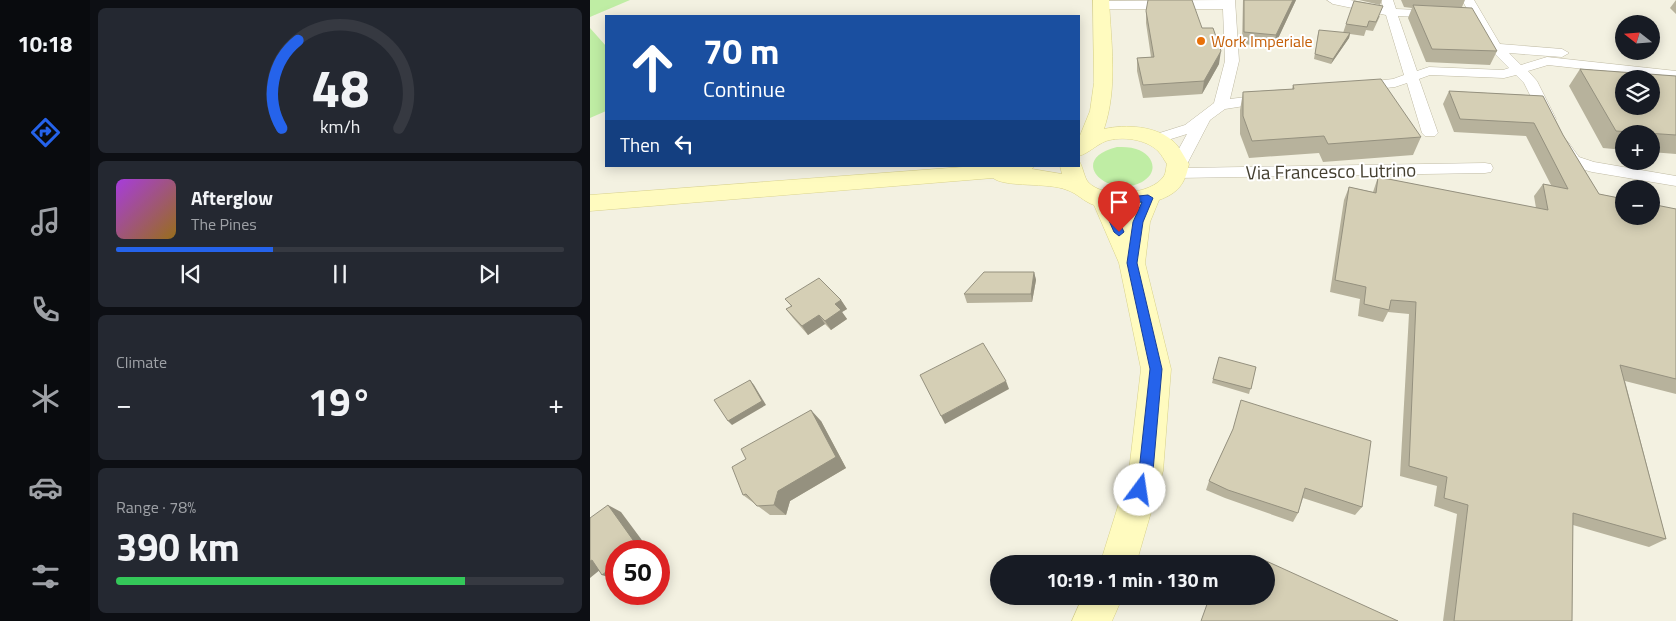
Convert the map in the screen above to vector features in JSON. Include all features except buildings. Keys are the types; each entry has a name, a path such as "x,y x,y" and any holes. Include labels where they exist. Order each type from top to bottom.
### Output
{"main road":[{"path":"1084,146 1100,111 1104,83 1101,3"},
{"path":"1104,83 1114,109 1145,137"},
{"path":"983,174 1037,177 1074,175 1089,193 1104,200 1119,202 1148,198 1162,192 1171,183 1177,170 1175,156 1167,147 1145,137 1118,133 1103,136 1084,146"},
{"path":"590,203 983,174 1018,167"},
{"path":"1132,263 1138,222 1148,198"},
{"path":"1104,200 1132,263 1156,369 1146,471 1121,555"},
{"path":"1091,621 1099,605"}],"street":[{"path":"1333,0 1454,15 1478,16"},
{"path":"1468,0 1496,48 1530,81 1564,148 1573,161 1592,167 1676,181"},
{"path":"1101,3 1229,2 1232,61 1221,105"},
{"path":"1389,6 1430,133"},
{"path":"1496,48 1540,50 1676,66"},
{"path":"1345,89 1394,83 1412,75 1429,71 1504,74 1547,61 1676,75"},
{"path":"1145,137 1190,128 1205,115 1221,105 1285,96"},
{"path":"1177,170 1205,115"},
{"name":"Via Francesco Lutrino","path":"1177,170 1485,168"}],"green space":[{"path":"590,0 630,0 590,17"},
{"path":"590,28 605,45 605,111 590,118"},
{"path":"1117,147 1134,148 1147,155 1152,164 1151,173 1148,178 1129,186 1117,186 1106,182 1098,176 1093,169 1094,160 1102,153"}],"place":[{"name":"Work Imperiale","path":"1201,41"}],"route":[{"path":"1119,232 1104,200 1119,202 1148,198 1138,222 1132,263 1156,369 1146,471 1140,490"}]}
